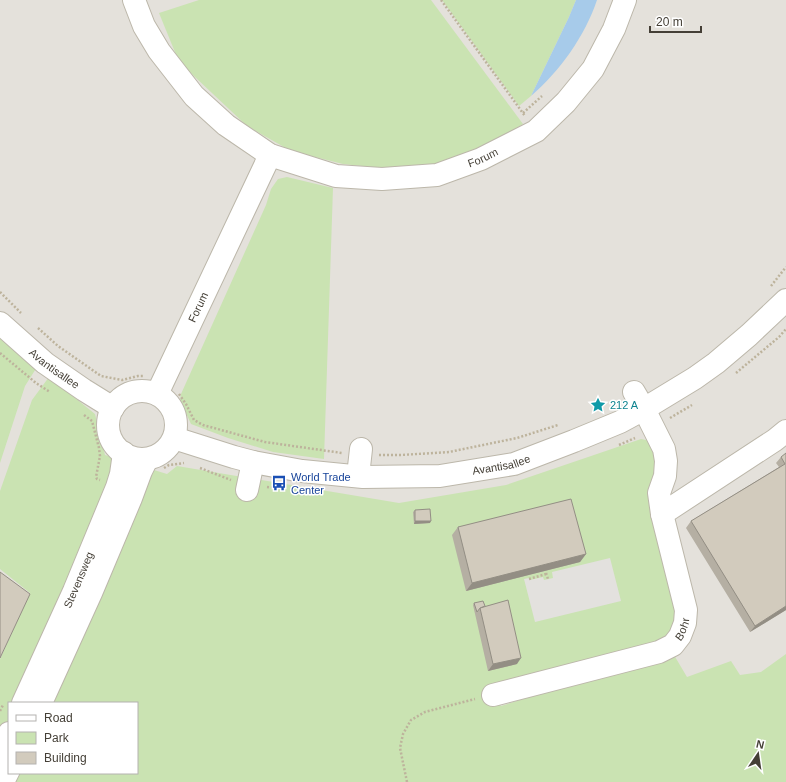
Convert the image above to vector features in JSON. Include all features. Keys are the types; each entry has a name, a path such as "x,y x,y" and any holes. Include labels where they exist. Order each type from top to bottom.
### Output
{"street":[{"name":"Forum","path":"134,0 144,26 159,51 194,96 226,125 270,155 336,176 382,179 437,175 481,159 536,130 566,102 593,69 614,29 625,0"},
{"name":"Forum","path":"161,387 270,155"},
{"name":"Avantisallee","path":"174,438 253,462 302,471 360,460 440,476 514,464 574,442 620,422 639,400 695,378 750,335 777,295"},
{"name":"Avantisallee","path":"0,323 45,363 113,408"},
{"path":"161,387 176,417 177,427 174,438 166,449 157,456 147,459 132,457 124,453 110,439 109,418 113,408 117,402 128,394 148,391 161,387"},
{"name":"Bohr","path":"493,695 659,652 672,645 680,636 685,623 686,610 662,514 659,493 665,476 666,461 664,449 639,400"},
{"path":"662,514 775,440 786,431"},
{"name":"Stevensweg","path":"23,702 74,591 117,487 121,474 124,453"},
{"name":"Stevensweg","path":"41,702 91,593 147,459"},
{"path":"248,490 253,462"},
{"path":"0,753 8,735"},
{"path":"3,782 8,772"}],"path":[{"path":"441,0 536,130"},
{"path":"523,113 546,92"},
{"path":"777,295 786,267"},
{"path":"0,292 26,318"},
{"path":"36,327 58,346 101,376 122,380 138,376 154,376 161,387 177,390 194,420 203,425 265,442 321,451 360,460 401,455 450,452 517,438 561,424"},
{"path":"0,353 36,383 55,395"},
{"path":"80,412 92,421 100,456 96,477 101,481"},
{"path":"529,579 546,572 548,579"},
{"path":"407,782 400,748 404,734 411,720 424,712 493,695"}],"shaded area":[{"path":"0,0 786,0 786,782 0,782"},
{"path":"610,558 621,601 535,622 524,579 529,578 530,580 543,577 544,580 553,578 552,572"}],"green space":[{"path":"199,0 431,0 523,124 495,141 449,161 410,171 343,164 291,151 247,126 179,62 159,13"},
{"path":"442,0 576,0 531,96 519,106"},
{"path":"287,177 333,188 324,459 273,452 228,438 191,424 180,400 181,394 266,205 271,189 278,179"},
{"path":"0,337 37,367 25,386 0,463"},
{"path":"49,377 95,414 105,455 167,474 177,466 399,503 506,485 641,439 651,441 659,455 679,610 674,655 687,677 731,661 740,675 761,672 786,654 786,782 0,782 0,659 30,593 0,569 0,491 32,400","holes":["551,670 556,689 501,706 486,687"]}],"water":[{"path":"576,0 597,0 586,27 570,52 552,76 531,96 569,17"}],"building":[{"path":"786,453 786,606 755,626 691,521 785,464 781,457"},
{"path":"571,499 586,554 472,583 458,527"},
{"path":"430,509 431,521 415,521 415,510"},
{"path":"0,572 30,594 0,658"},
{"path":"508,600 521,658 493,664 480,608"},
{"path":"483,601 485,606 480,608 477,612 474,603"}],"place":[{"name":"212 A","path":"598,405"},
{"name":"World Trade Center","path":"279,483"}]}
